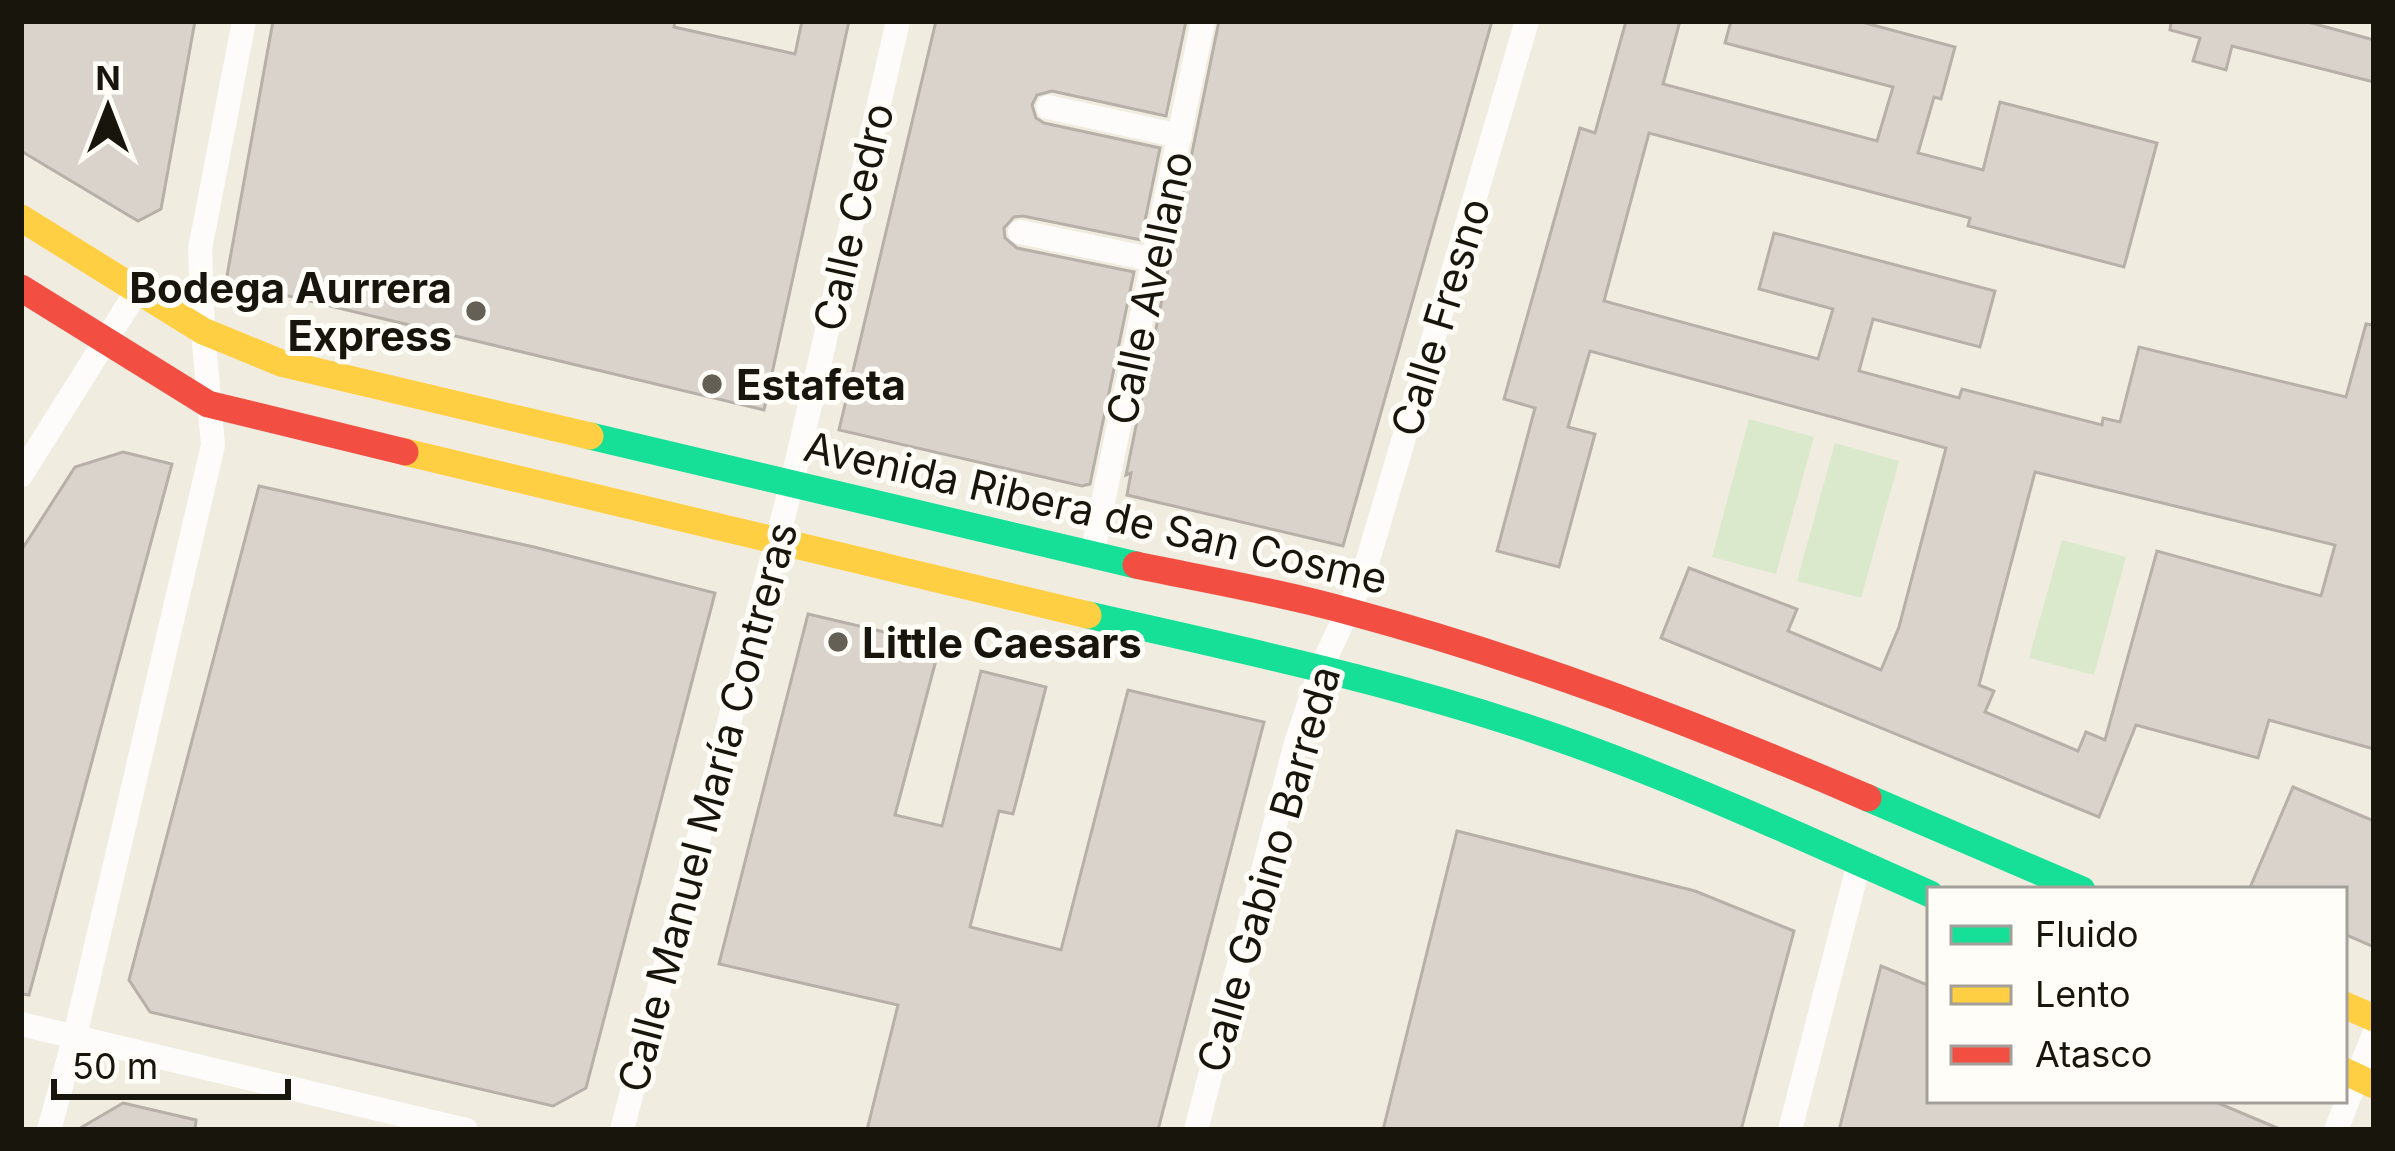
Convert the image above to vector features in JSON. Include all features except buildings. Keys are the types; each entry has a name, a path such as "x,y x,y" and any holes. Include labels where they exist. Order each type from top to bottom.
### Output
{"main road":[{"name":"Avenida Ribera de San Cosme","path":"21,218 202,332 281,363 1349,611 1588,684 1700,726 2075,887"},
{"path":"21,288 208,404 776,543 1321,668 1574,744 1927,893"}],"street":[{"path":"49,1130 213,445 200,249 244,21"},
{"name":"Calle Cedro","path":"792,483 898,21"},
{"name":"Calle Avellano","path":"1092,555 1203,21"},
{"name":"Calle Fresno","path":"1349,611 1527,21"},
{"path":"1048,107 1180,136"},
{"path":"1020,232 1156,260"},
{"path":"21,475 137,291"},
{"name":"Calle Manuel María Contreras","path":"622,1130 792,483"},
{"name":"Calle Gabino Barreda","path":"1196,1130 1296,743 1321,668 1349,611"},
{"path":"1790,1130 1859,863"},
{"path":"21,1024 466,1130"},
{"path":"2336,1130 2374,1034"}],"green space":[{"path":"1749,419 1814,437 1776,574 1712,557"},
{"path":"1835,443 1899,461 1861,598 1797,581"},
{"path":"2062,540 2126,557 2094,675 2029,658"}],"traffic: fast":[{"path":"590,436 1136,565"},
{"path":"1088,615 1334,672 1515,724 1665,779 1927,893"},
{"path":"1868,798 2075,887"}],"traffic: slow":[{"path":"21,218 203,331 281,363 590,436"},
{"path":"405,452 1088,615"},
{"path":"2347,1006 2374,1018"},
{"path":"2347,1072 2374,1085"}],"traffic: jam":[{"path":"21,288 208,404 405,452"},
{"path":"1136,565 1324,605 1483,651 1677,720 1868,798"}],"place":[{"name":"Bodega Aurrera Express","path":"476,311"},
{"name":"Estafeta","path":"712,384"},
{"name":"Little Caesars","path":"838,642"}]}
